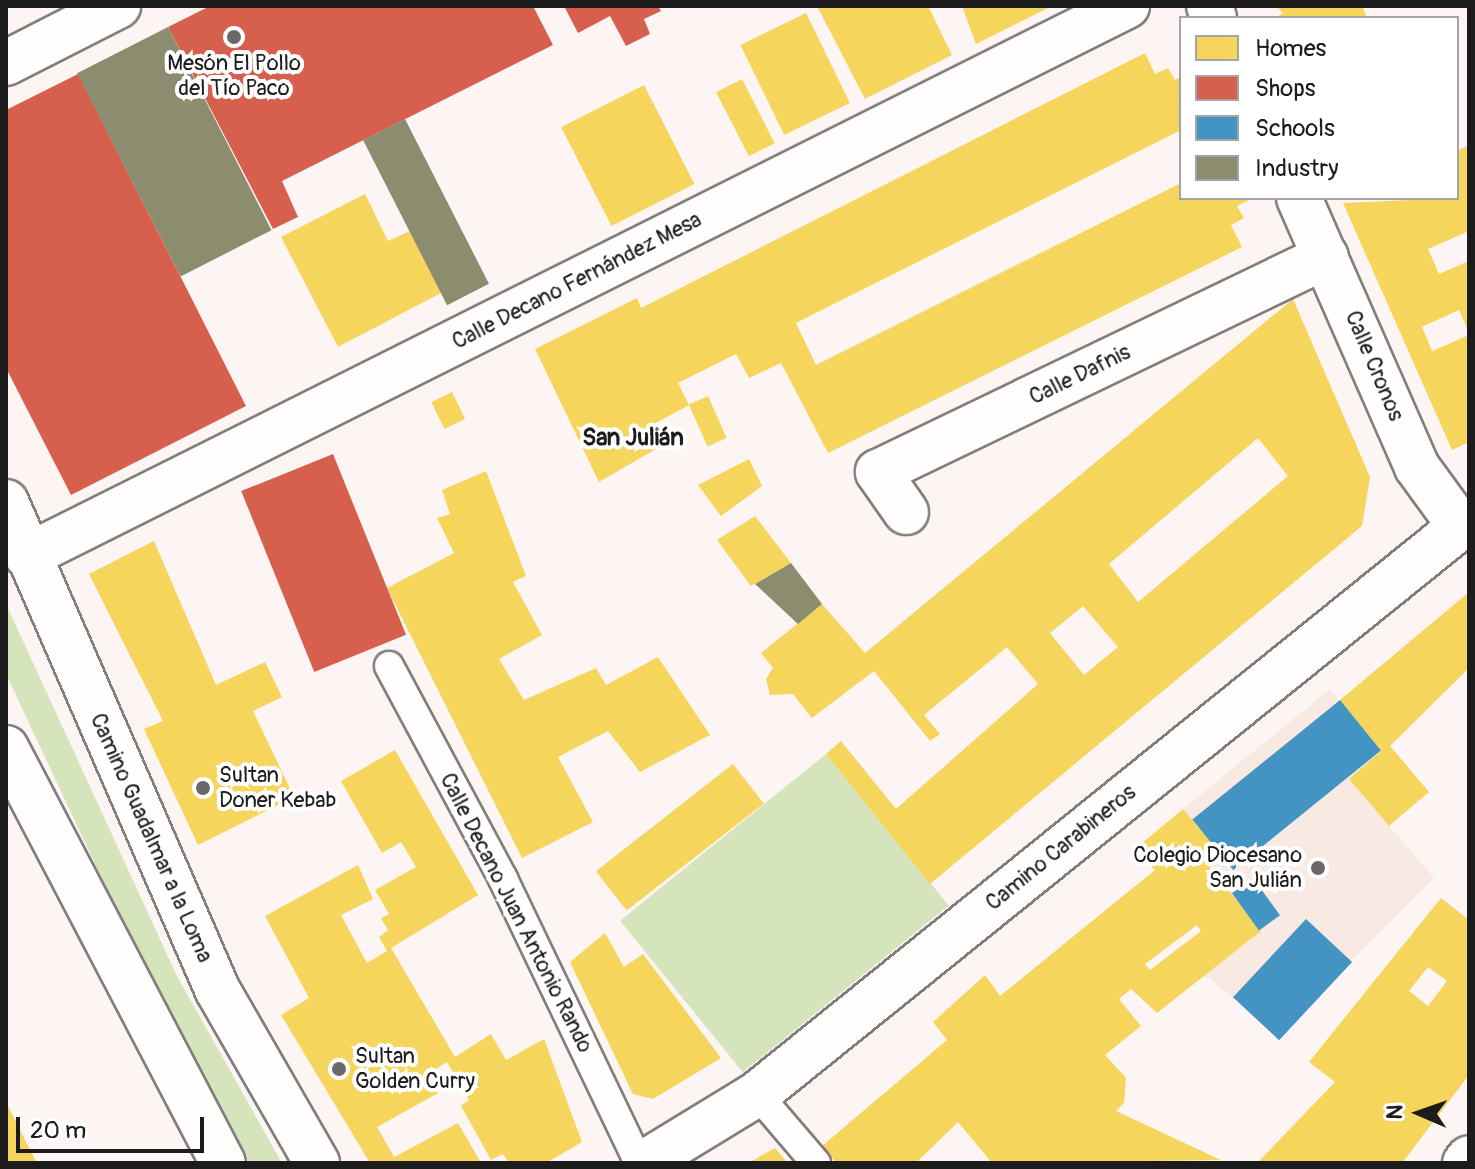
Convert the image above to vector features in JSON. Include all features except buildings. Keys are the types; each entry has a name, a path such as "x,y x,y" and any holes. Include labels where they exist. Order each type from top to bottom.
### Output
{"street":[{"path":"6,63 118,6"},
{"name":"Calle Decano Fernández Mesa","path":"27,556 1127,6"},
{"name":"Calle Cronos","path":"1300,200 1417,467 1466,525"},
{"name":"Calle Dafnis","path":"906,512 878,472 1326,256"},
{"name":"Camino Guadalmar a la Loma","path":"6,502 217,989 317,1163"},
{"name":"Camino Carabineros","path":"641,1163 757,1094 1466,525"},
{"path":"6,748 223,1163"},
{"path":"1465,1163 1469,1158"}],"lane":[{"name":"Calle Decano Juan Antonio Rando","path":"389,666 503,879 641,1163"},
{"path":"757,1094 816,1163"}],"shaded area":[{"name":"Colegio Diocesano San Julián","path":"1330,689 1381,751 1349,779 1434,878 1278,1035 1205,975 1261,931 1202,857 1214,847 1183,809"}],"green space":[{"path":"6,604 177,976 282,1163 249,1163 153,988 6,674"},
{"path":"826,754 949,906 743,1072 620,921"}],"place":[{"name":"Mesón El Pollo del Tío Paco","path":"234,37"},
{"name":"Sultan Doner Kebab","path":"203,788"},
{"name":"Colegio Diocesano San Julián","path":"1318,868"},
{"name":"Sultan Golden Curry","path":"339,1069"}],"district":[{"name":"San Julián","path":"633,438"}]}
